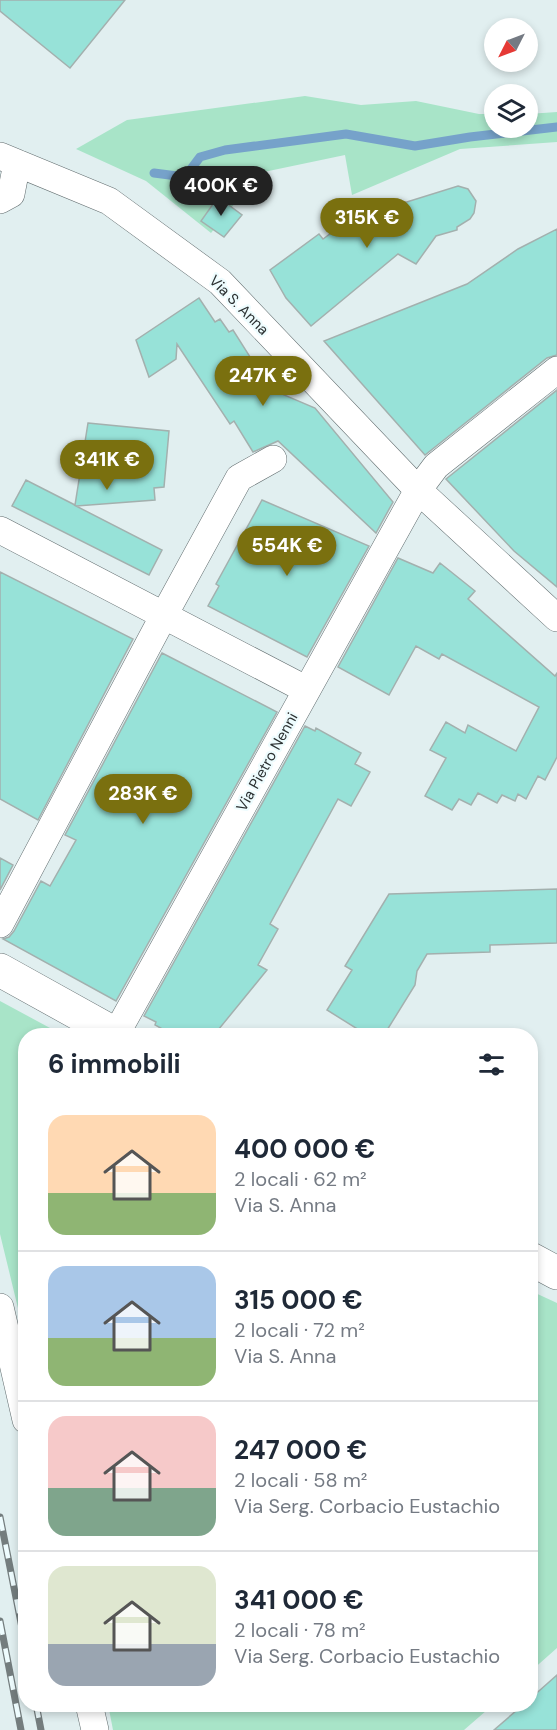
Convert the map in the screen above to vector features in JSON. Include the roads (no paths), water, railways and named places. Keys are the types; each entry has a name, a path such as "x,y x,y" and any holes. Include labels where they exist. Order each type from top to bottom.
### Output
{"street":[{"path":"0,200 11,194 8,160"},
{"name":"Via S. Anna","path":"8,160 109,201 220,282 418,490 557,618"},
{"name":"Via Pietro Nenni","path":"121,1028 418,490 436,466 557,370"},
{"path":"0,924 239,478 273,459"},
{"path":"0,530 163,617 307,690"},
{"path":"0,970 104,1028"},
{"path":"538,1263 557,1273"},
{"path":"0,1307 18,1385"},
{"path":"91,1712 95,1730"}],"waterway":[{"path":"154,173 185,177 200,157 225,150 346,134 415,146 557,127"}],"railway":[{"path":"0,1517 18,1608"},
{"path":"0,1621 21,1730"},
{"path":"38,1712 41,1730"}]}
